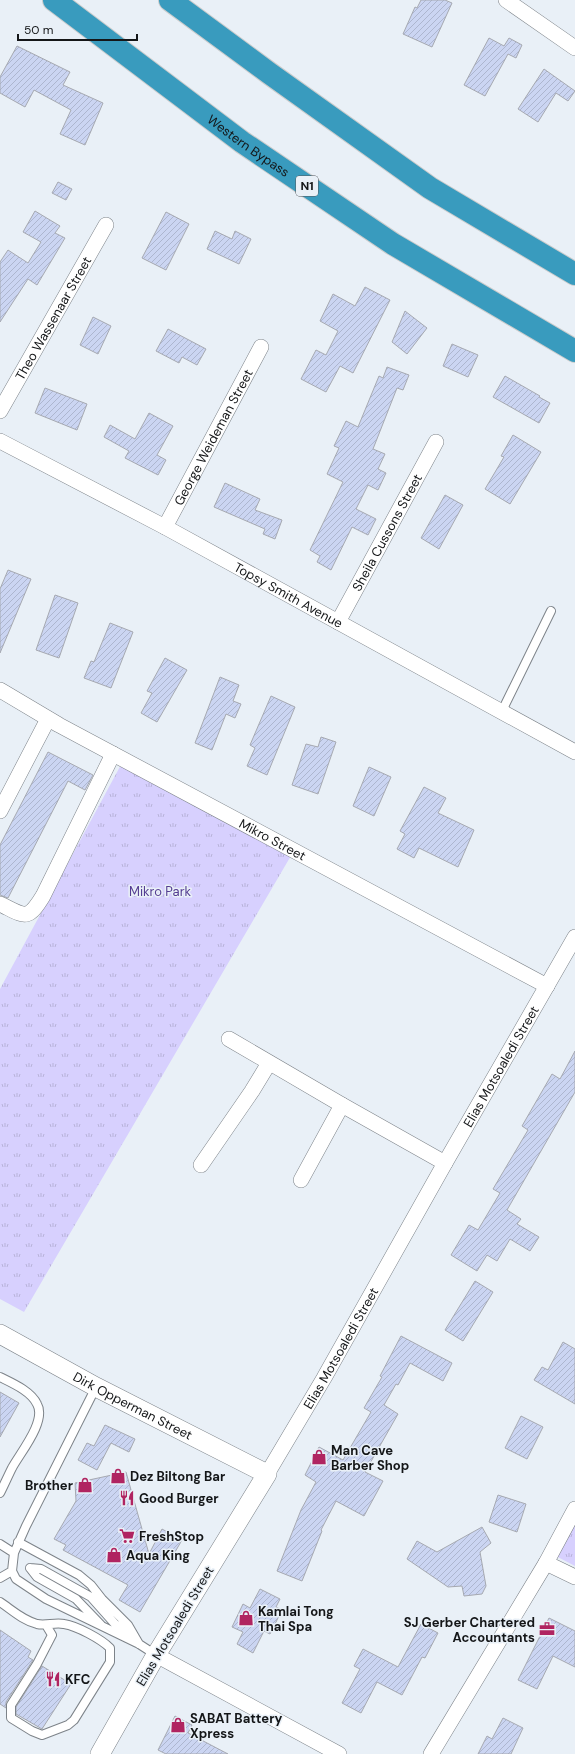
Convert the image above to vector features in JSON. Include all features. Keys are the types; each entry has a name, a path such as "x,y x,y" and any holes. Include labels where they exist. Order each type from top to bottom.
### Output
{"highway":[{"name":"Western Bypass","path":"54,0 242,142 393,244 575,351"},
{"path":"170,0 430,188 575,274"}],"street":[{"path":"506,0 575,48"},
{"name":"Theo Wassenaar Street","path":"0,411 106,225"},
{"name":"George Weideman Street","path":"165,527 261,347"},
{"name":"Topsy Smith Avenue","path":"0,441 165,527 575,752"},
{"name":"Sheila Cussons Street","path":"338,622 436,442"},
{"name":"Mikro Street","path":"0,690 48,719 547,986"},
{"path":"0,811 48,719"},
{"path":"0,904 22,914 30,913 35,908 43,896 113,754"},
{"name":"Elias Motsoaledi Street","path":"100,1754 156,1655 324,1378 444,1163 575,937"},
{"path":"229,1038 444,1163"},
{"path":"201,1165 252,1091 269,1062"},
{"path":"301,1180 342,1105"},
{"name":"Dirk Opperman Street","path":"0,1334 96,1387 267,1474"},
{"path":"431,1754 546,1563 575,1509"},
{"path":"546,1563 575,1578"},
{"path":"156,1655 339,1754"}],"lane":[{"path":"502,711 551,610"},
{"path":"0,1377 24,1391 36,1402 40,1412 34,1431 12,1467 0,1493"},
{"path":"96,1387 18,1542 14,1553 12,1571 16,1579 29,1589 69,1611 139,1644 156,1655"},
{"path":"18,1542 79,1575 91,1585 102,1599 128,1625 139,1644"},
{"path":"0,1544 14,1553"},
{"path":"103,1627 76,1599 37,1577 30,1568 41,1569 91,1597 115,1624 132,1633 139,1644"},
{"path":"0,1578 12,1571"},
{"path":"0,1602 25,1619 46,1625 63,1623 72,1626 105,1643 110,1648 110,1662 74,1720 68,1725 42,1734 32,1731 11,1718 10,1711 11,1705 37,1664 52,1635 46,1625"}],"green space":[{"name":"Mikro Park","path":"123,761 292,854 24,1312 0,1299 0,989"},
{"path":"575,1514 575,1566 552,1554"}],"building":[{"path":"421,0 445,0 452,3 432,47 403,34 415,7 417,8"},
{"path":"489,38 504,46 509,38 522,45 516,58 508,54 485,96 464,85"},
{"path":"17,46 70,72 63,85 103,103 85,145 60,134 71,110 34,90 25,107 0,93 0,77"},
{"path":"544,69 575,91 568,101 556,93 538,122 518,109"},
{"path":"58,182 72,189 66,200 52,193"},
{"path":"35,211 60,226 55,233 65,238 37,285 28,279 0,322 0,262 8,250 28,263 41,242 23,232"},
{"path":"166,212 189,224 166,270 142,258"},
{"path":"215,231 232,239 235,231 251,239 239,264 207,249"},
{"path":"365,287 390,300 353,373 340,366 326,392 301,379 316,350 326,355 338,331 320,321 333,294 355,306"},
{"path":"405,311 427,328 407,354 392,342"},
{"path":"93,317 111,326 98,354 80,345"},
{"path":"168,329 206,349 197,365 182,357 179,363 156,351"},
{"path":"452,344 478,355 468,377 443,366"},
{"path":"387,367 409,375 403,390 397,388 373,449 385,454 378,469 386,473 378,490 368,485 356,509 376,519 368,535 352,527 331,570 317,562 320,556 310,550 343,482 327,474 339,448 334,446 346,421 358,427 379,376 383,378"},
{"path":"505,376 550,403 539,423 493,397"},
{"path":"45,388 87,404 77,430 35,413"},
{"path":"149,413 173,426 157,455 166,460 158,475 125,458 129,451 104,437 110,425 135,439"},
{"path":"513,435 541,452 510,504 485,489 504,457 501,456"},
{"path":"225,483 260,499 255,510 282,520 275,539 263,534 265,529 214,507"},
{"path":"445,495 463,505 439,549 421,538"},
{"path":"8,570 31,579 0,653 0,589"},
{"path":"55,595 78,603 59,658 36,650"},
{"path":"110,623 133,632 111,688 84,678 91,661 94,662"},
{"path":"165,658 187,670 157,722 141,713 152,693 147,691"},
{"path":"220,677 239,685 233,701 241,704 235,718 226,714 212,750 195,743"},
{"path":"271,696 295,707 267,775 247,766 255,748 250,745"},
{"path":"321,737 336,742 318,794 292,785 306,744 318,747"},
{"path":"48,752 93,775 85,790 68,781 8,898 0,895 0,845"},
{"path":"369,767 391,777 374,816 353,806"},
{"path":"424,787 446,798 438,813 474,830 458,867 419,848 414,858 397,849 405,834 400,831"},
{"path":"575,1051 575,1092 507,1210 521,1219 517,1224 539,1237 530,1251 510,1239 497,1261 487,1255 477,1271 451,1255 469,1225 478,1230 500,1193 493,1189 528,1130 522,1126 552,1074 560,1079"},
{"path":"475,1281 493,1292 463,1341 445,1330"},
{"path":"401,1336 452,1363 443,1381 410,1363 398,1385 396,1384 384,1405 398,1414 365,1472 383,1481 364,1516 336,1501 321,1530 322,1531 302,1581 277,1571 301,1510 316,1482 305,1475 319,1447 343,1460 371,1412 364,1408 382,1377 380,1376"},
{"path":"563,1342 575,1349 575,1404 534,1380 542,1367 548,1370"},
{"path":"0,1392 19,1403 0,1437"},
{"path":"521,1416 543,1427 527,1459 505,1448"},
{"path":"105,1425 135,1439 129,1452 111,1443 97,1470 78,1460 87,1443 94,1446"},
{"path":"126,1472 149,1554 162,1529 182,1540 140,1612 119,1600 128,1585 63,1550 66,1545 54,1539 76,1501 75,1483"},
{"path":"498,1495 526,1504 517,1532 489,1522"},
{"path":"482,1527 491,1543 480,1552 486,1586 482,1594 464,1596 462,1586 448,1587 407,1559 417,1541 437,1552"},
{"path":"260,1589 280,1599 276,1607 282,1610 270,1634 264,1631 253,1653 237,1644 243,1632 232,1627 243,1604 250,1608"},
{"path":"549,1618 575,1631 575,1667 553,1656 537,1689 518,1680"},
{"path":"421,1624 438,1633 425,1658 422,1657 402,1695 377,1682 361,1713 342,1703 360,1669 354,1666 363,1649 398,1667"},
{"path":"0,1630 31,1651 28,1657 33,1660 6,1702 6,1708 0,1704"},
{"path":"42,1666 71,1684 42,1729 16,1714 16,1707"},
{"path":"175,1716 192,1725 188,1733 228,1754 166,1754 158,1750"},
{"path":"503,1718 523,1728 511,1754 478,1754 487,1736 492,1739"}],"place":[{"name":"Man Cave Barber Shop","path":"319,1457"},
{"name":"Dez Biltong Bar","path":"118,1476"},
{"name":"Brother","path":"85,1485"},
{"name":"Good Burger","path":"127,1498"},
{"name":"FreshStop","path":"127,1536"},
{"name":"Aqua King","path":"114,1555"},
{"name":"Kamlai Tong Thai Spa","path":"246,1618"},
{"name":"SJ Gerber Chartered Accountants","path":"547,1629"},
{"name":"KFC","path":"53,1679"},
{"name":"SABAT Battery Xpress","path":"178,1725"}]}
